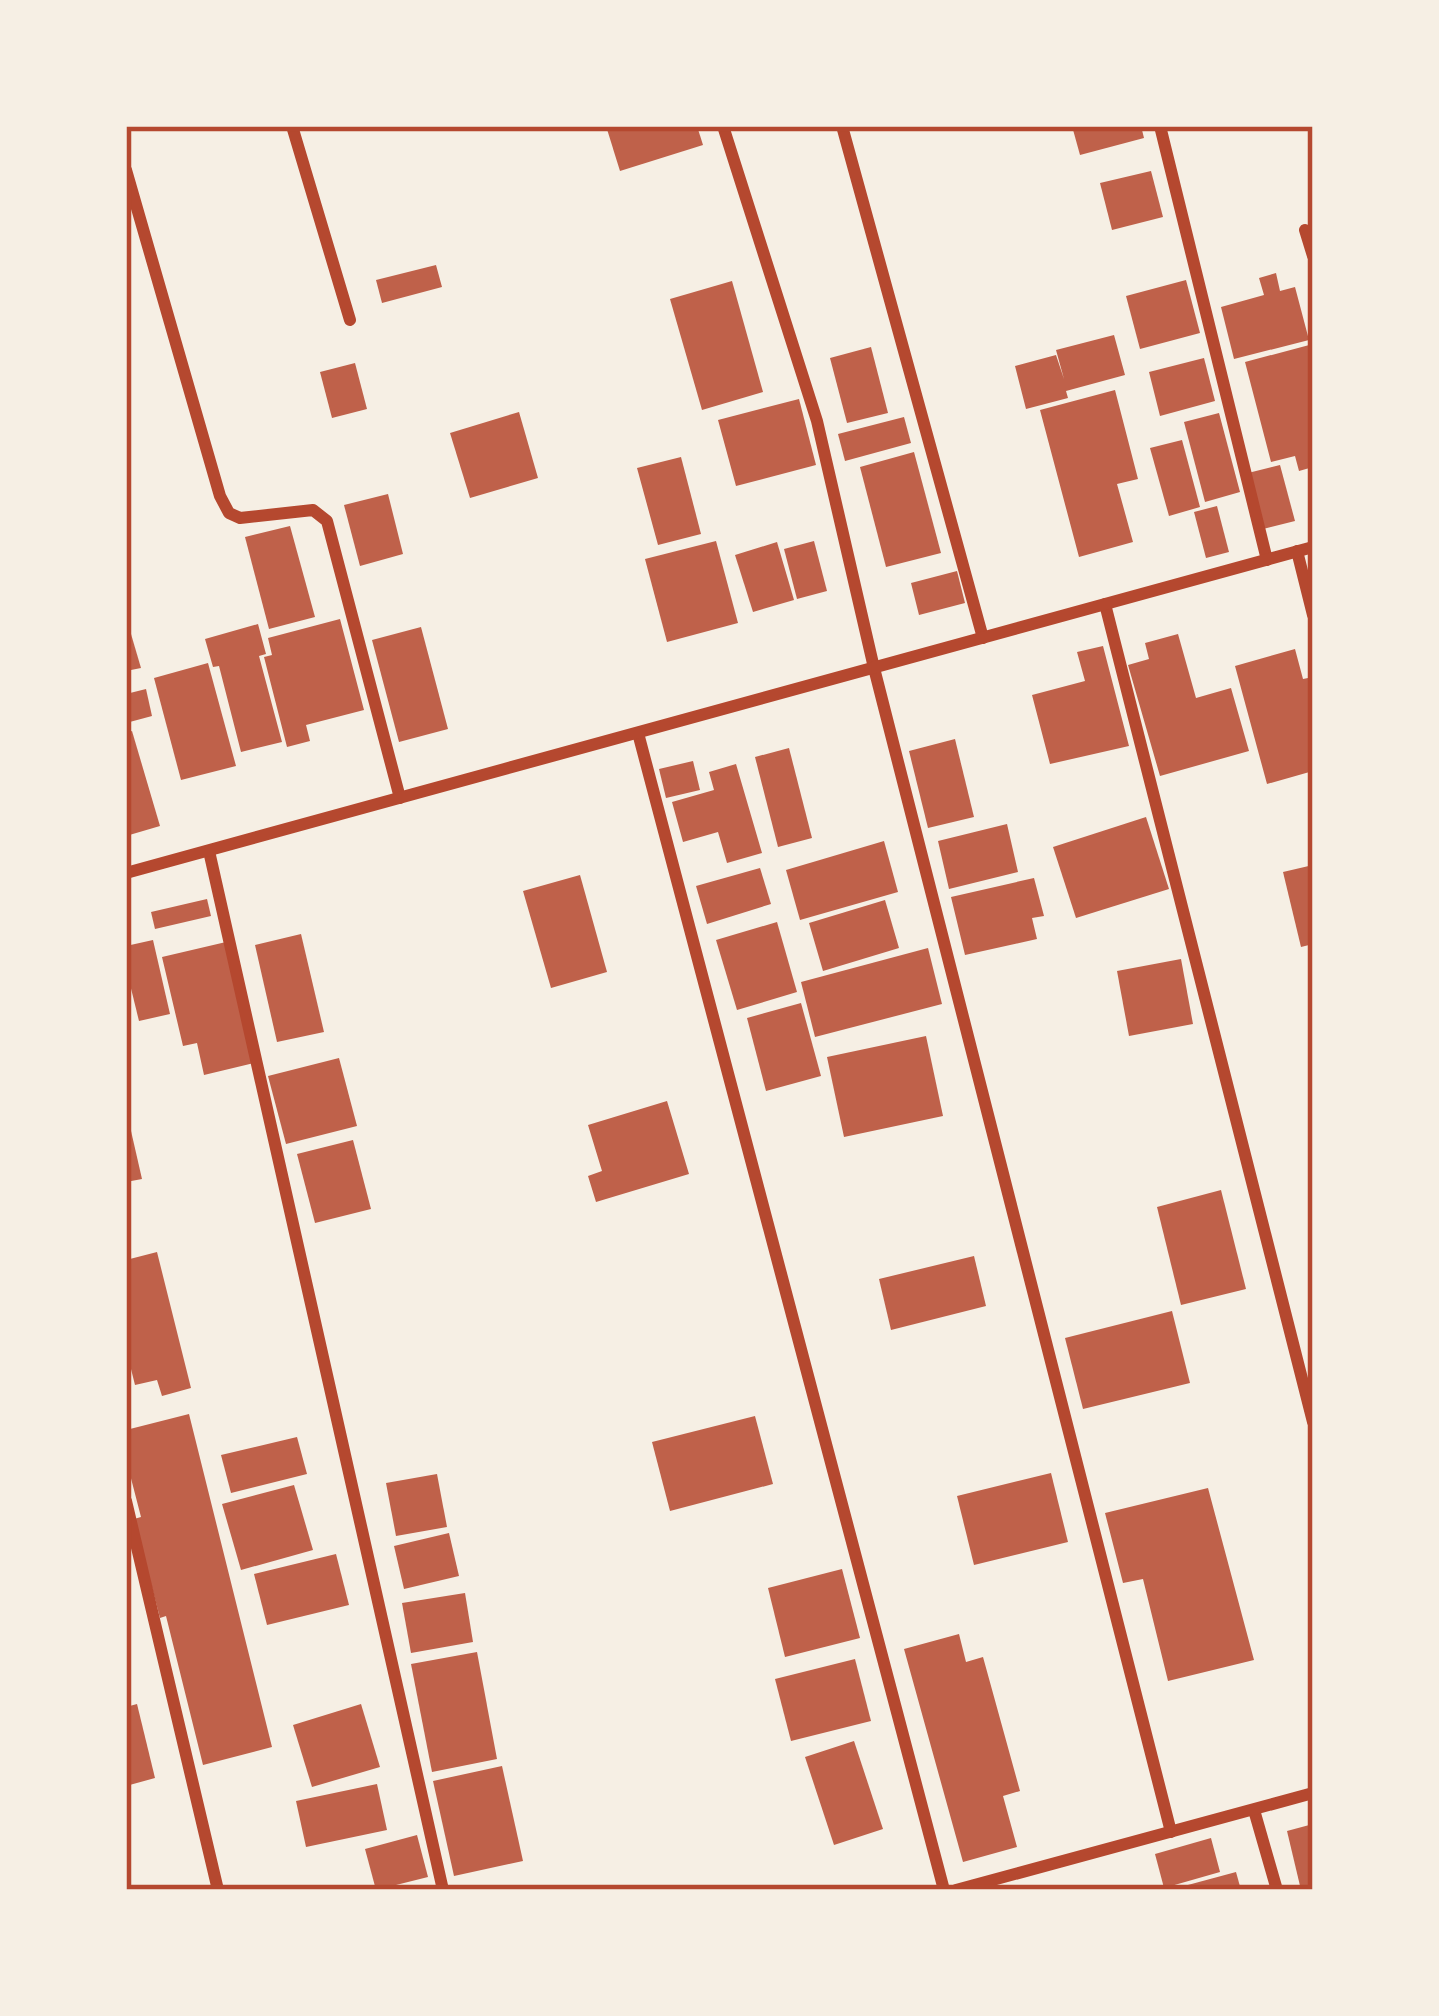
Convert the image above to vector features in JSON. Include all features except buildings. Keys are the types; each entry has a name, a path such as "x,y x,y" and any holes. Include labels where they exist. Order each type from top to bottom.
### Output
{"street":[{"path":"292,126 350,320"},
{"path":"723,126 817,421 874,668 1171,1832"},
{"path":"842,126 983,638"},
{"path":"1160,126 1267,560"},
{"path":"126,170 220,496 229,513 240,518 313,510 327,521 400,798"},
{"path":"1305,230 1313,256"},
{"path":"126,873 1313,547"},
{"path":"1298,551 1313,615"},
{"path":"1106,604 1313,1422"},
{"path":"638,733 944,1890"},
{"path":"209,850 443,1890"},
{"path":"126,1502 218,1890"},
{"path":"956,1890 1313,1793"},
{"path":"1254,1810 1277,1890"}]}
